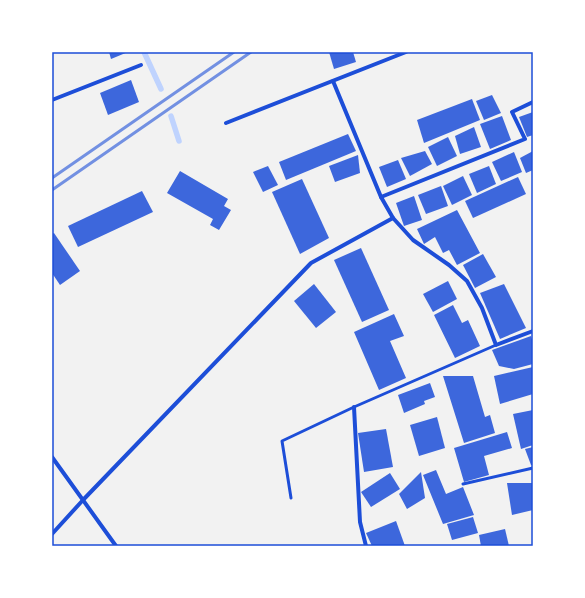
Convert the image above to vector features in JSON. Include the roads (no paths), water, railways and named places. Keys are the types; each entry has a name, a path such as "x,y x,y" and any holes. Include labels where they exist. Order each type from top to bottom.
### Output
{"street":[{"path":"226,123 406,52"},
{"path":"52,100 141,64"},
{"path":"333,80 381,197 393,218 413,240 449,265 467,281 482,308 496,345 533,331"},
{"path":"381,197 525,139 512,112 533,102"},
{"path":"52,534 311,263 393,218"},
{"path":"354,407 360,522 366,546"},
{"path":"52,457 116,546"}],"lane":[{"path":"291,498 282,440 496,345"},
{"path":"463,484 533,468"}],"waterway":[{"path":"144,52 161,89"},
{"path":"171,116 179,141"}],"railway":[{"path":"52,178 234,52"},
{"path":"52,190 251,52"}]}
